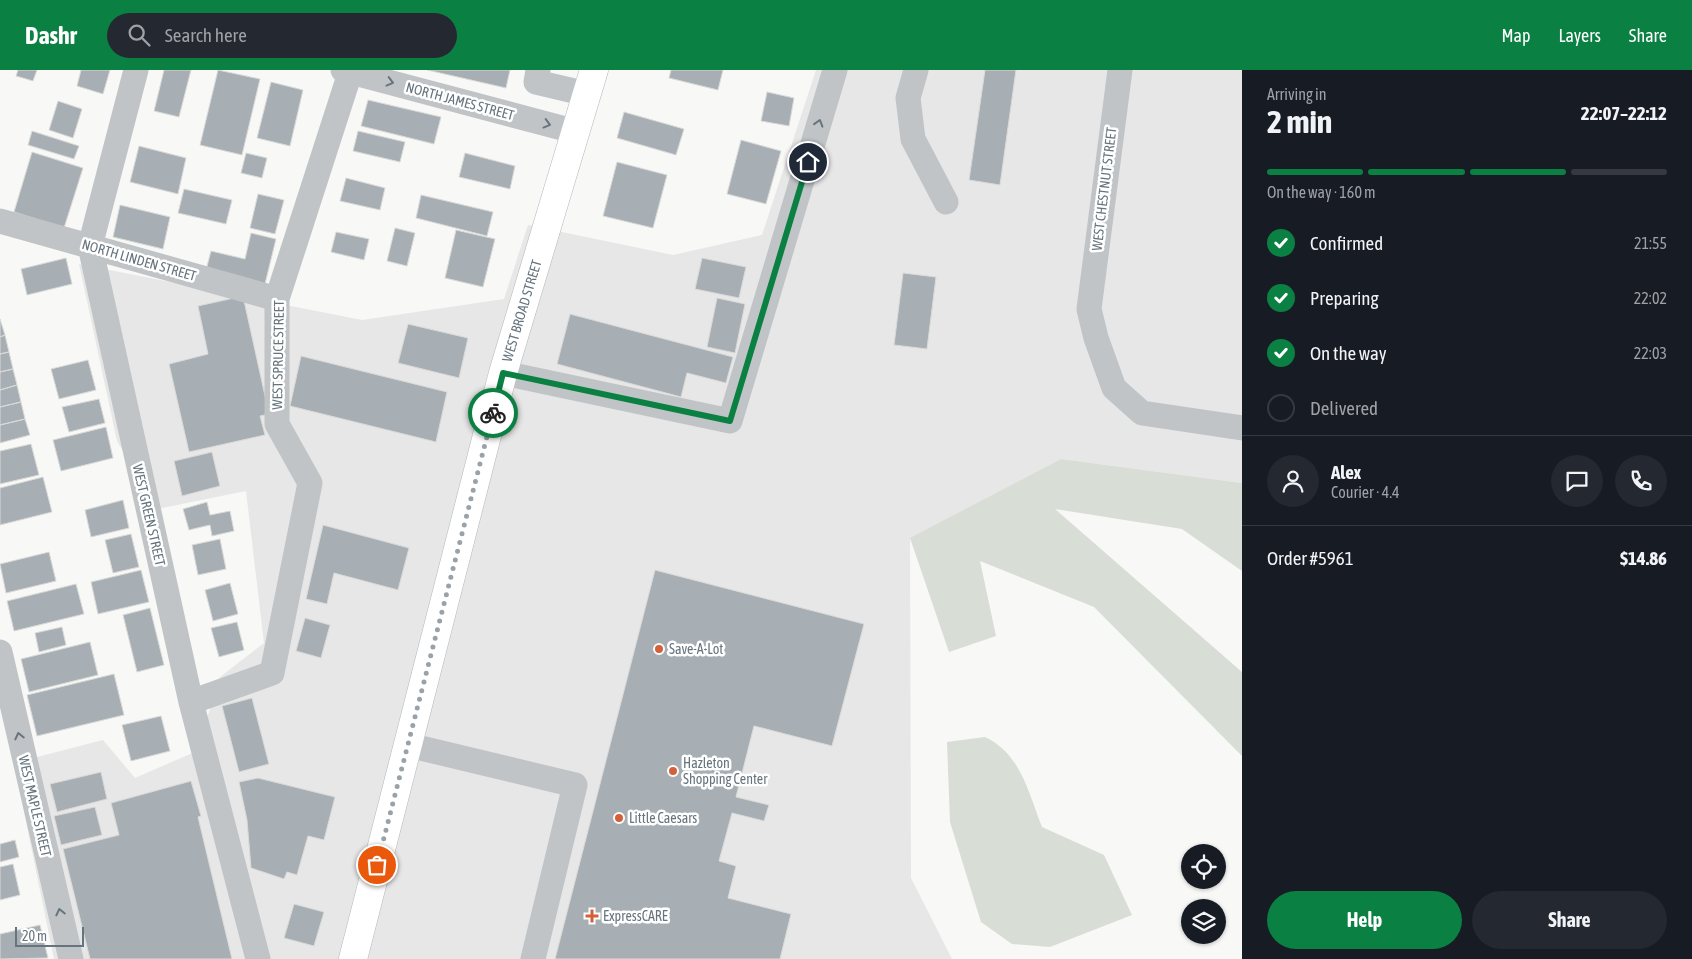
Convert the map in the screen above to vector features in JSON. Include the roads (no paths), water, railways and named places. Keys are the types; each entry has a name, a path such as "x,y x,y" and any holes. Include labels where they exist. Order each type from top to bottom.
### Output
{"highway":[{"name":"WEST BROAD STREET","path":"353,959 503,373 590,82"}],"street":[{"name":"WEST GREEN STREET","path":"136,70 90,246 191,702 258,959"},
{"path":"538,70 536,82 590,82"},
{"path":"503,373 730,421 835,70"},
{"path":"916,70 908,98 913,139 946,202"},
{"name":"WEST CHESTNUT STREET","path":"1120,70 1089,309 1096,338 1114,388 1142,413 1242,428"},
{"name":"NORTH JAMES STREET","path":"348,71 576,132"},
{"name":"WEST SPRUCE STREET","path":"191,702 272,673 310,482 277,424 277,299 348,71"},
{"name":"NORTH LINDEN STREET","path":"0,221 277,299"},
{"name":"WEST MAPLE STREET","path":"0,652 71,959"},
{"path":"408,745 575,786 533,959"}],"place":[{"name":"Save-A-Lot","path":"659,649"},
{"name":"Hazleton Shopping Center","path":"673,771"},
{"name":"Little Caesars","path":"619,818"},
{"name":"ExpressCARE","path":"592,916"}]}
